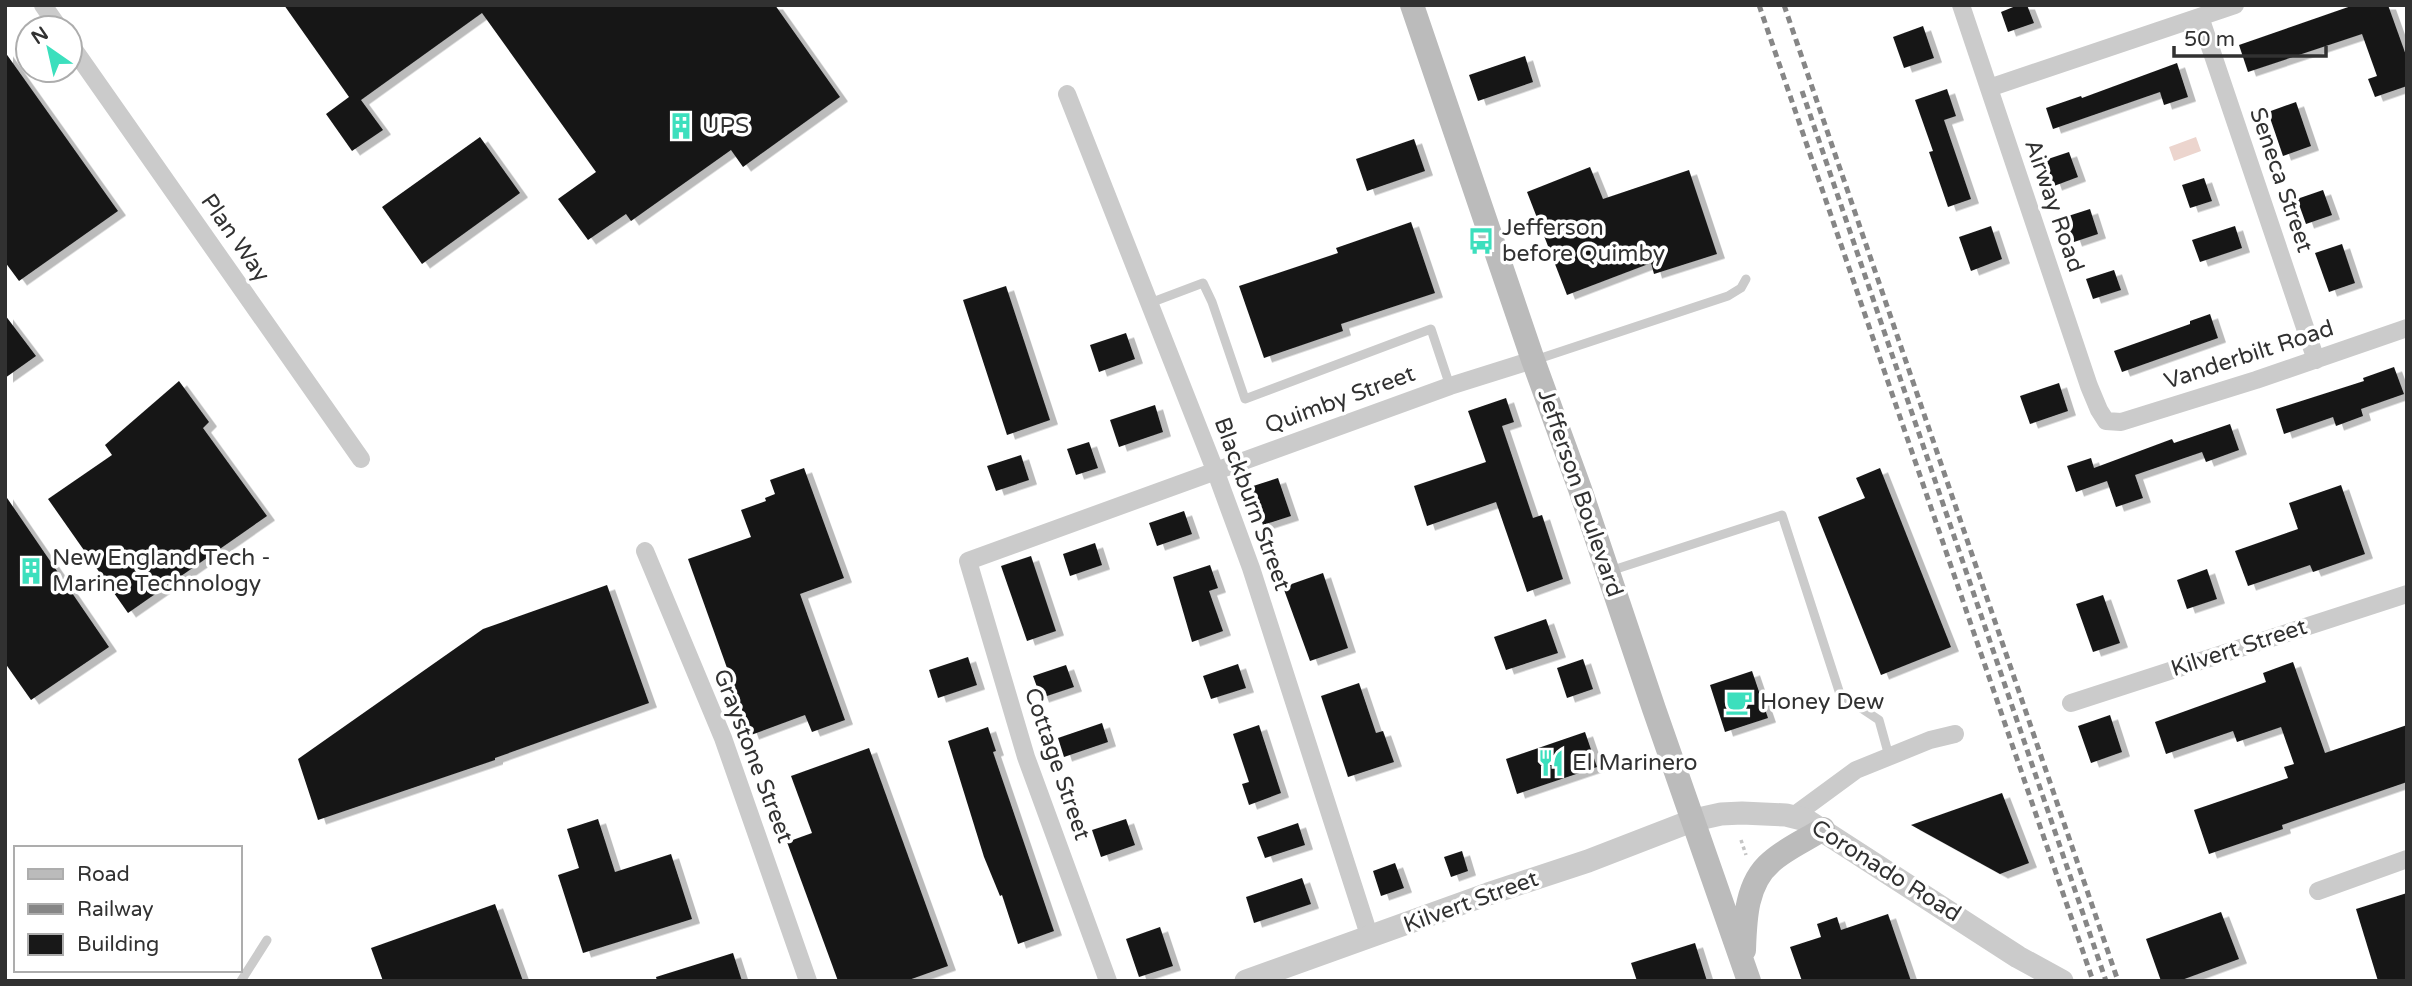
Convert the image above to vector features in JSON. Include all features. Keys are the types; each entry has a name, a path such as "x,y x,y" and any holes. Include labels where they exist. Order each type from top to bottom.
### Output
{"main road":[{"name":"Jefferson Boulevard","path":"1412,5 1532,360 1747,973"},
{"path":"1747,973 1745,916 1753,888 1769,863 1823,830"}],"street":[{"name":"Airway Road","path":"1961,5 2089,386 2106,421"},
{"path":"1989,88 2235,5"},
{"name":"Seneca Street","path":"2200,17 2316,359"},
{"name":"Plan Way","path":"84,64 361,459"},
{"name":"Blackburn Street","path":"1067,94 1251,568 1370,938"},
{"name":"Vanderbilt Road","path":"2106,421 2121,422 2407,328"},
{"name":"Quimby Street","path":"968,561 1450,386 1532,360"},
{"name":"Graystone Street","path":"645,551 723,738 808,981"},
{"name":"Cottage Street","path":"968,561 1026,757 1108,981"},
{"name":"Kilvert Street","path":"2071,704 2407,594"},
{"path":"1792,817 1856,770 1930,740 1955,734"},
{"name":"Coronado Road","path":"1695,820 1721,814 1742,813 1806,820 2018,957 2062,980"},
{"name":"Kilvert Street","path":"1246,981 1588,861 1695,820"},
{"path":"2318,891 2407,859"}],"lane":[{"path":"1532,360 1728,296 1741,288 1746,279"},
{"path":"1150,303 1203,283 1245,399 1431,329 1450,386"},
{"path":"1608,572 1782,515 1840,694 1879,720 1889,756"},
{"path":"241,981 267,940"}],"shaded area":[{"path":"2196,137 2201,151 2174,161 2169,147"}],"building":[{"name":"UPS","path":"284,5 775,5 840,97 743,167 731,150 631,221 626,214 588,240 558,199 596,172 482,13 361,100 383,130 352,151 326,114 349,97"},
{"path":"2018,5 2027,5 2034,23 2008,32 2001,12"},
{"path":"2354,5 2388,5 2407,58 2407,86 2375,97 2368,79 2377,76 2362,34 2248,72 2239,45"},
{"path":"1923,26 1934,58 1904,68 1893,37"},
{"path":"5,52 14,65 14,84 28,84 118,211 19,281 5,262"},
{"path":"1525,56 1533,82 1478,101 1469,75"},
{"path":"2177,63 2188,97 2164,105 2160,92 2053,129 2046,108 2081,96 2082,98"},
{"path":"1947,89 1956,116 1944,120 1971,199 1948,207 1929,152 1933,151 1915,100"},
{"path":"2296,102 2311,146 2283,156 2268,112"},
{"path":"480,137 520,193 422,264 382,207"},
{"path":"1414,139 1425,171 1367,191 1356,159"},
{"path":"2069,152 2078,177 2054,186 2045,160"},
{"path":"1590,167 1603,199 1689,170 1717,254 1654,274 1651,263 1567,295 1527,192"},
{"path":"2204,178 2212,201 2190,208 2182,185"},
{"path":"2323,190 2332,215 2306,224 2297,199"},
{"path":"2090,209 2098,234 2074,242 2065,217"},
{"path":"1411,222 1435,293 1341,324 1343,331 1264,358 1239,286 1338,253 1336,248"},
{"path":"1991,226 2002,259 1971,271 1959,237"},
{"path":"2235,226 2242,248 2200,262 2192,240"},
{"path":"2342,244 2355,283 2329,292 2315,253"},
{"path":"2114,270 2121,290 2093,299 2086,279"},
{"path":"1006,286 1050,420 1007,435 963,300"},
{"path":"2210,314 2218,338 2122,372 2114,351 2190,324 2190,321"},
{"path":"5,315 36,356 5,378"},
{"path":"1126,333 1135,359 1099,372 1090,345"},
{"path":"2394,367 2404,394 2361,409 2363,416 2336,426 2333,417 2284,434 2276,409 2364,381 2363,378"},
{"path":"179,381 209,422 203,428 267,516 128,613 48,499 112,455 105,445"},
{"path":"2059,383 2068,411 2030,424 2020,396"},
{"path":"1506,398 1514,422 1502,426 1533,518 1542,515 1563,579 1527,592 1496,502 1427,526 1414,486 1486,462 1468,411"},
{"path":"1155,405 1163,432 1119,447 1110,420"},
{"path":"2230,424 2239,450 2206,462 2202,452 2135,475 2143,498 2116,507 2107,481 2076,492 2067,466 2091,458 2094,468 2172,439 2174,443"},
{"path":"1089,442 1098,468 1076,475 1067,449"},
{"path":"1021,455 1029,480 996,491 987,466"},
{"path":"804,468 844,578 800,594 845,720 812,732 805,715 751,735 688,559 751,537 741,510 766,501 765,498 775,494 770,480"},
{"path":"1880,468 1951,647 1881,675 1818,517 1865,498 1856,478"},
{"path":"1278,478 1291,516 1263,525 1250,487"},
{"path":"2341,485 2365,554 2313,572 2310,565 2248,586 2235,551 2298,529 2289,503"},
{"name":"New England Tech - Marine Technology","path":"5,495 109,647 31,700 5,663"},
{"path":"1184,511 1192,534 1157,546 1149,523"},
{"path":"1095,543 1102,565 1070,576 1063,554"},
{"path":"1031,556 1056,631 1027,641 1001,566"},
{"path":"1210,565 1218,588 1209,591 1223,631 1192,642 1173,577"},
{"path":"2207,569 2217,599 2187,609 2177,580"},
{"path":"1323,573 1348,648 1310,661 1283,587"},
{"path":"607,585 649,703 495,760 318,820 298,759 483,629"},
{"path":"2103,595 2120,643 2093,652 2076,604"},
{"path":"1546,619 1558,653 1506,670 1494,637"},
{"path":"968,657 977,685 938,698 929,670"},
{"path":"1583,659 1593,689 1567,698 1557,668"},
{"path":"2293,662 2325,753 2407,725 2407,782 2282,825 2283,829 2209,854 2194,810 2288,778 2284,767 2294,764 2281,727 2237,742 2233,731 2166,754 2155,722 2266,682 2263,673"},
{"path":"1238,664 1246,688 1211,699 1203,676"},
{"path":"1066,665 1074,687 1041,698 1033,676"},
{"name":"Honey Dew","path":"1752,671 1768,718 1725,732 1710,685"},
{"path":"1359,683 1376,733 1383,731 1394,762 1348,777 1321,696"},
{"path":"2110,715 2122,752 2091,763 2078,726"},
{"path":"1102,723 1108,742 1064,757 1058,738"},
{"path":"1259,725 1281,793 1249,805 1242,784 1249,782 1233,734"},
{"path":"988,727 996,751 993,752 1054,931 1018,944 1002,895 1000,896 984,857 948,741"},
{"name":"El Marinero","path":"1585,732 1597,767 1517,794 1506,759"},
{"path":"869,748 948,966 906,981 838,981 787,842 812,833 791,776"},
{"path":"2002,793 2029,863 2000,874 1911,825"},
{"path":"598,819 615,872 671,854 692,919 583,953 558,875 579,868 567,829"},
{"path":"1126,819 1135,845 1101,857 1092,830"},
{"path":"1298,823 1305,845 1265,858 1257,837"},
{"path":"1462,851 1468,871 1451,877 1444,857"},
{"path":"1395,863 1404,888 1381,896 1373,871"},
{"path":"1302,878 1311,904 1254,923 1246,897"},
{"path":"2407,893 2407,981 2378,981 2356,909"},
{"path":"495,904 523,981 383,981 371,948"},
{"path":"2221,912 2239,959 2179,981 2161,981 2146,939"},
{"path":"1888,914 1911,981 1802,981 1790,947 1821,937 1817,924 1837,917 1841,930"},
{"path":"1160,927 1173,966 1139,977 1126,939"},
{"path":"1695,943 1707,981 1637,981 1631,963"},
{"path":"733,953 742,981 657,981 656,977"}],"railway":[{"path":"1759,5 2093,981"},
{"path":"1784,5 2118,981"},
{"path":"1802,91 2106,981"}],"place":[{"name":"UPS","path":"681,126"},
{"name":"Jefferson before Quimby","path":"1481,241"},
{"name":"New England Tech - Marine Technology","path":"31,571"},
{"name":"Honey Dew","path":"1739,702"},
{"name":"El Marinero","path":"1551,763"}]}
